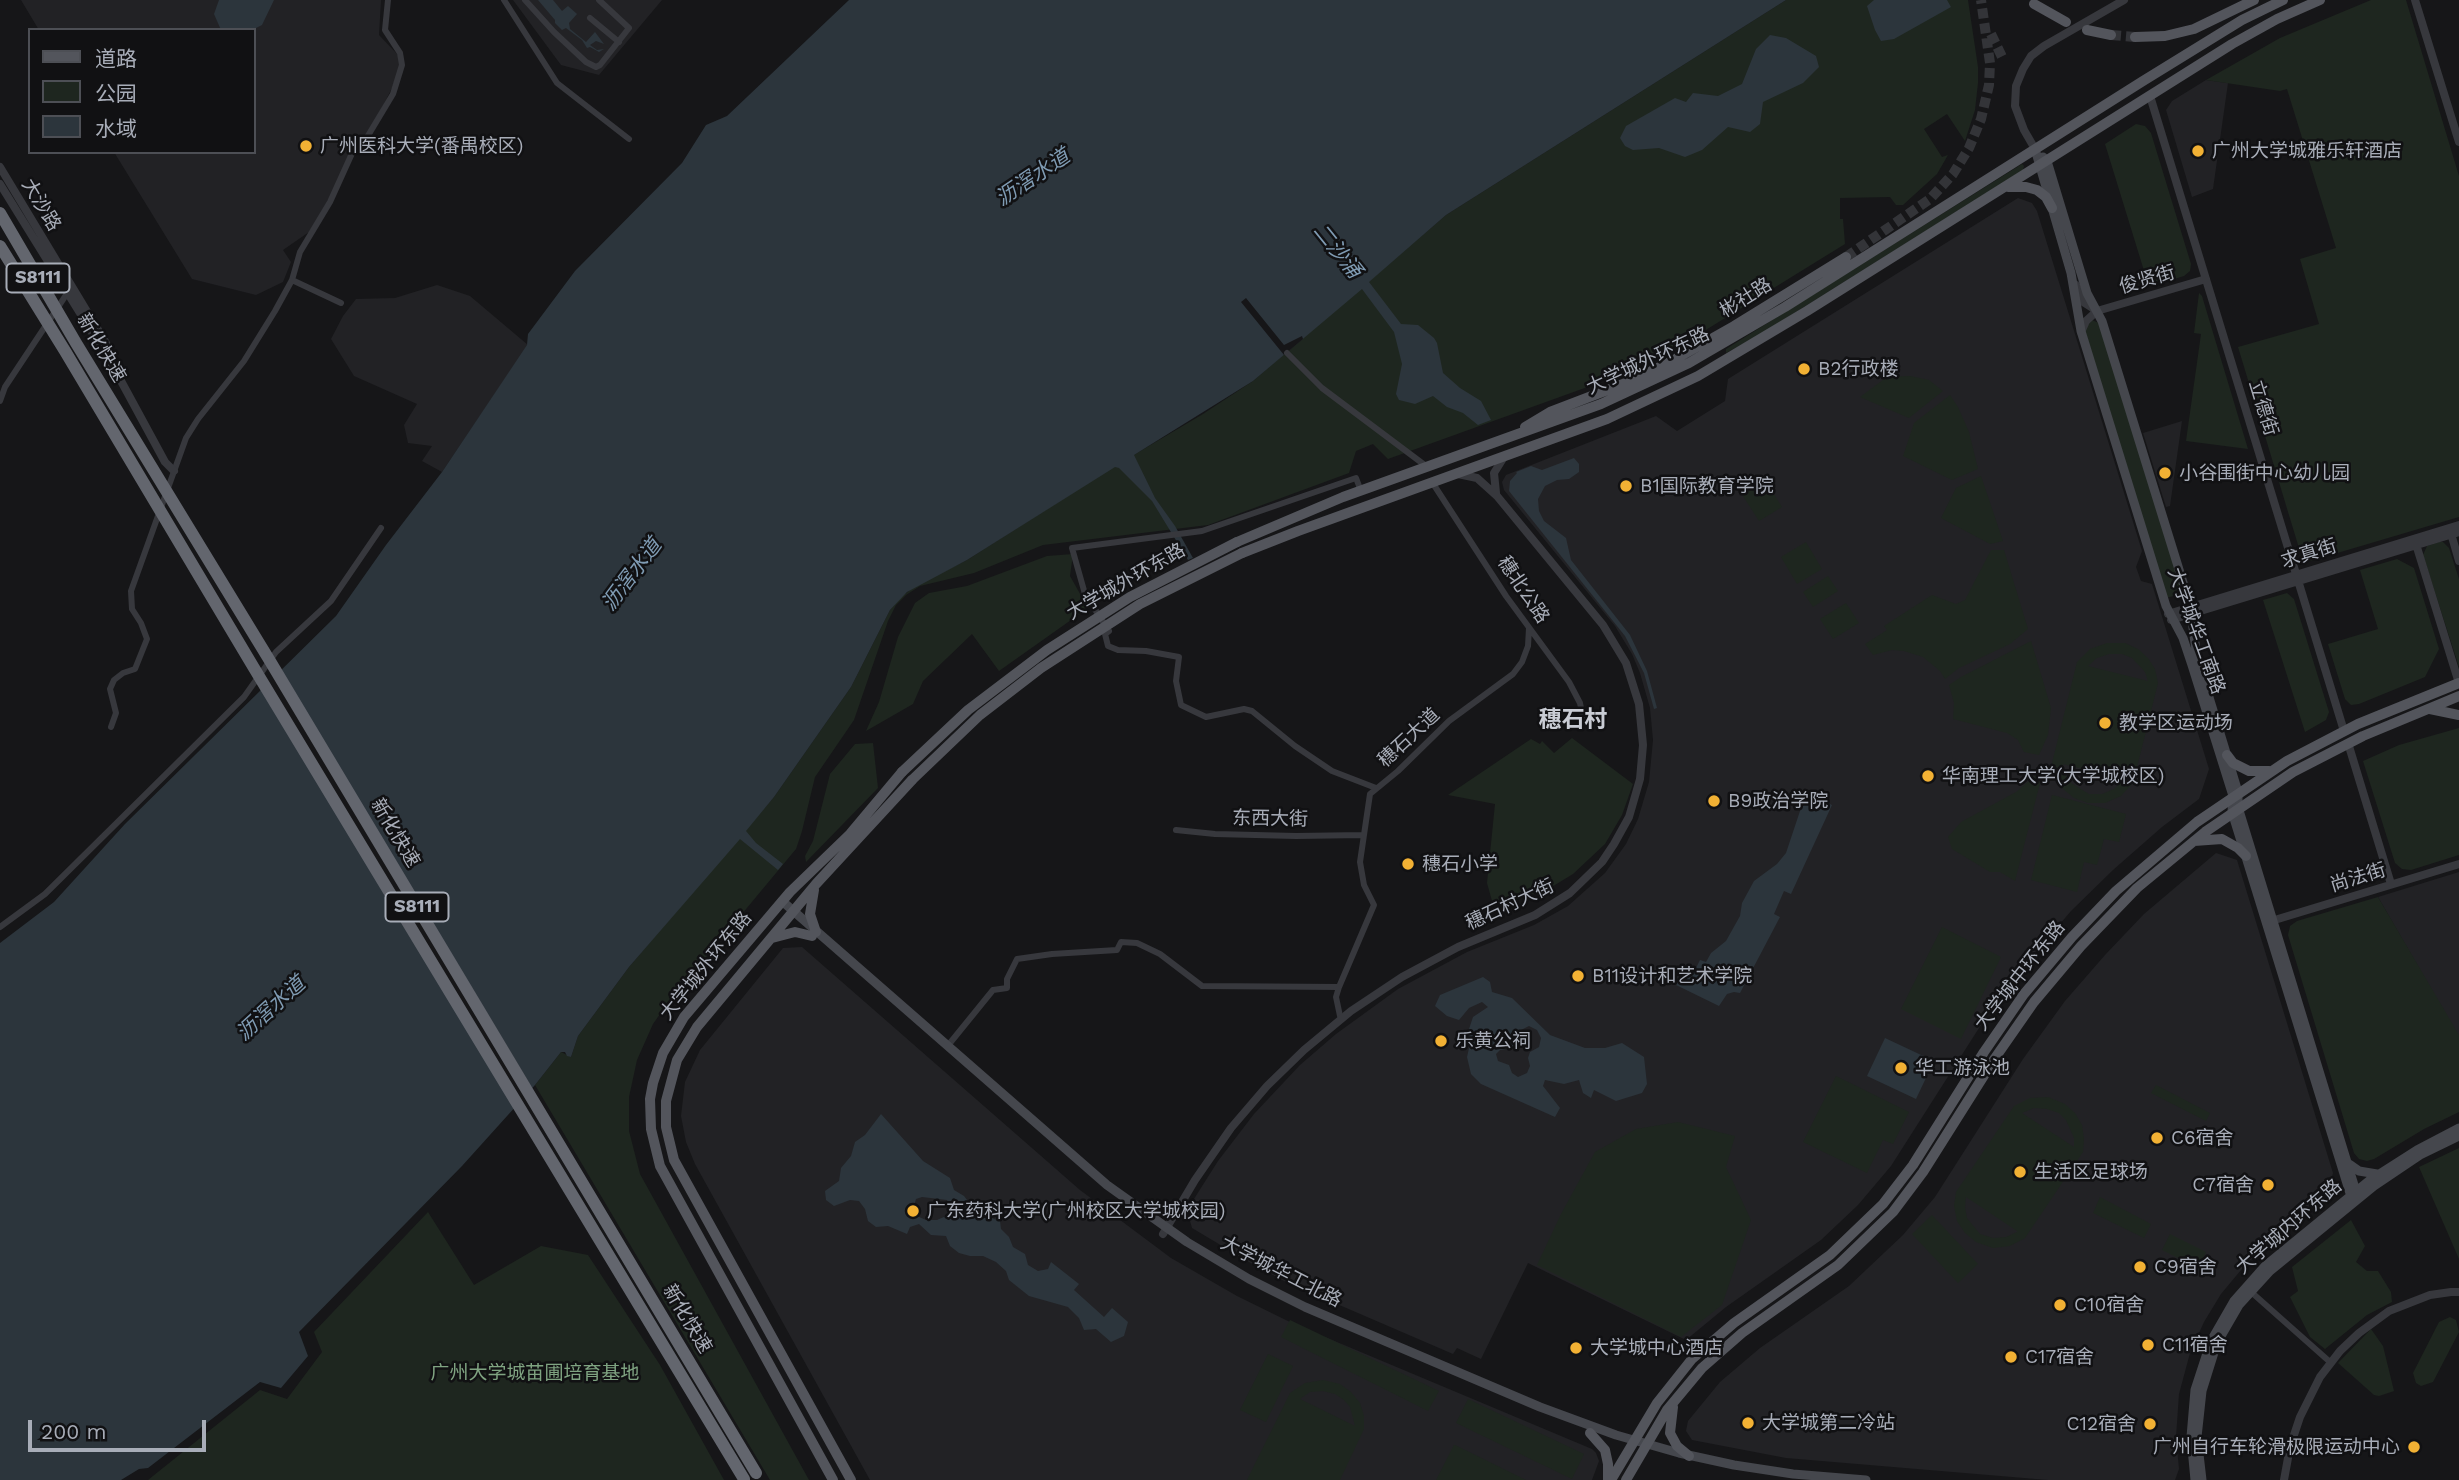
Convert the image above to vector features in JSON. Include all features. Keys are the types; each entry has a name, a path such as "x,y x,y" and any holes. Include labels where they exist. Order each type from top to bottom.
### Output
{"highway":[{"name":"新化快速","path":"0,213 756,1473"},
{"name":"新化快速","path":"0,246 744,1479"}],"main road":[{"path":"2135,37 2165,36 2194,29 2254,0"},
{"name":"大学城外环东路","path":"833,1480 665,1176 656,1155 651,1129 653,1083 667,1044 684,1017 780,904 850,834 902,772 968,710 1058,642 1151,585 1237,542 1361,491 1511,437 1665,376 1719,347 2143,80 2242,20 2283,0"},
{"name":"大学城外环东路","path":"851,1480 679,1169 666,1127 666,1101 677,1059 697,1027 816,884 912,780 990,708 1063,653 1149,599 1242,553 1620,413 1665,393 1727,360 2250,34 2319,0"},
{"path":"2034,4 2066,22"},
{"path":"2087,30 2111,35"},
{"name":"大学城华工南路","path":"2035,149 2043,163 2087,293 2104,324 2191,610 2197,658 2227,755 2235,794 2235,809 2246,856 2270,921 2347,1161 2354,1197"},
{"name":"大学城华工南路","path":"2043,163 2052,208 2071,273 2081,332 2170,617 2185,643 2235,794"},
{"path":"2002,188 2033,188 2046,197 2052,208"},
{"name":"彬社路","path":"1511,437 1550,412 1623,384 1672,361 1846,257"},
{"path":"1719,347 1720,354 1727,360"},
{"path":"1614,398 1625,402 1624,410 1620,413"},
{"name":"大学城中环东路","path":"1610,1480 1662,1395 1707,1345 1830,1255 1871,1217 1913,1165 2024,994 2085,923 2146,863 2235,794 2272,770 2344,731 2459,683"},
{"name":"大学城中环东路","path":"1626,1480 1677,1396 1723,1348 1828,1272 1881,1225 1923,1172 2034,1002 2081,946 2137,888 2235,809 2293,772 2348,743 2459,696"},
{"path":"2424,709 2443,710 2459,715"},
{"path":"2227,755 2233,763 2249,771 2272,770"},
{"name":"大学城华工南路","path":"2235,809 2354,1197"},
{"path":"2191,842 2222,839 2246,856"},
{"path":"770,939 794,932 814,934 810,914 816,884"},
{"name":"大学城华工北路","path":"780,904 1080,1162 1164,1231 1230,1275 1285,1304 1590,1433 1723,1469 1796,1480"},
{"path":"747,942 752,939 759,942 760,952"},
{"path":"1974,1068 1978,1073 1985,1074"},
{"path":"1959,1091 1966,1092 1970,1098"},
{"name":"大学城内环东路","path":"2202,1480 2197,1437 2204,1382 2224,1330 2250,1291 2379,1174 2459,1128"},
{"name":"大学城内环东路","path":"2195,1480 2191,1425 2195,1390 2206,1351 2223,1318 2241,1292 2258,1273 2354,1197 2399,1168 2459,1136"},
{"path":"2347,1161 2359,1171 2379,1174"},
{"name":"大学城华工北路","path":"1164,1231 1305,1307 1631,1443"},
{"path":"1677,1396 1670,1420 1670,1433 1677,1446 1689,1456"},
{"path":"1590,1433 1605,1450 1610,1480"},
{"name":"大学城华工北路","path":"1644,1447 1766,1470 1866,1480"},
{"path":"2187,1480 2192,1458"}],"street":[{"path":"111,727 116,713 110,689 114,680 122,673 135,669 147,639 132,609 131,591 186,438 244,361 275,311 292,280 300,252 330,202 354,149 366,139 393,94 401,73 400,53 385,30 388,0"},
{"path":"504,0 557,83 629,139"},
{"path":"525,0 554,32 592,66 600,65 628,31 628,24 599,0"},
{"name":"大学城华工南路","path":"2035,149 2015,106 2016,86 2022,69 2031,56 2044,46 2124,0"},
{"path":"2415,0 2459,142"},
{"path":"590,18 619,42"},
{"name":"立德街","path":"2150,96 2344,731"},
{"name":"大沙路","path":"0,167 68,291"},
{"name":"大沙路","path":"0,184 114,368 165,462 174,471"},
{"name":"俊贤街","path":"2071,273 2083,302 2097,311"},
{"name":"俊贤街","path":"2081,332 2086,321 2097,311 2206,279"},
{"path":"292,280 341,303"},
{"path":"0,401 5,387 68,291"},
{"path":"1287,353 1322,388 1427,467"},
{"path":"1497,496 1494,473 1507,455"},
{"name":"穗石村大街","path":"1164,1231 1226,1135 1258,1096 1304,1050 1351,1011 1402,977 1468,942 1535,915 1570,893 1602,862 1629,817 1640,779 1643,745 1641,712 1630,673 1617,645 1497,496 1477,478 1455,474"},
{"name":"穗石大道","path":"1361,491 1356,478 1209,529 1072,548 1082,586 1109,631 1105,634 1110,648 1180,657 1176,681 1181,705 1209,718 1244,709 1259,715 1295,746 1332,771 1376,788 1398,771 1449,721 1513,674 1522,662 1528,646 1529,628"},
{"name":"穗北公路","path":"1432,482 1506,596 1569,682 1580,703 1583,718"},
{"name":"求真街","path":"2170,617 2453,531 2459,525"},
{"path":"0,927 45,894 244,697 276,652 331,601 381,528"},
{"path":"2453,531 2459,561"},
{"path":"2416,542 2459,683"},
{"path":"2348,743 2391,884"},
{"path":"1340,1016 1336,998 1339,987 1374,905 1365,889 1360,871 1369,797 1376,788"},
{"name":"东西大街","path":"1176,830 1269,836 1363,835"},
{"name":"尚法街","path":"2270,921 2459,863"},
{"path":"950,1043 993,990 1007,988 1007,979 1017,960 1052,954 1118,950 1121,942 1137,943 1160,954 1202,986 1339,987"},
{"path":"2250,1291 2330,1362"},
{"path":"2284,1480 2290,1447 2300,1417 2330,1362 2359,1332 2389,1311 2430,1296 2459,1293"}],"shaded area":[{"name":"广州医科大学(番禺校区)","path":"21,0 381,0 379,35 399,56 399,68 365,141 350,154 328,203 309,232 283,250 291,262 283,282 256,295 192,279 115,154 256,154 256,28 38,28"},
{"path":"513,0 662,0 599,75 561,65"},
{"name":"广州大学城雅乐轩酒店","path":"2206,80 2228,83 2213,189 2192,197 2166,110 2172,101"},
{"name":"华南理工大学(大学城校区)","path":"2018,198 2032,203 2037,211 2142,551 2136,567 2141,581 2152,584 2209,769 2199,799 2113,870 2071,911 2030,959 1979,1028 1891,1166 1858,1205 1821,1240 1726,1307 1686,1340 1528,1263 1481,1359 1457,1348 1453,1354 1286,1282 1192,1228 1187,1210 1218,1161 1254,1114 1300,1065 1336,1034 1398,989 1467,952 1534,925 1568,906 1605,873 1626,844 1638,819 1649,782 1653,740 1650,708 1640,673 1615,626 1504,490 1502,482 1506,475 1656,416 1677,431 1725,401 1728,379"},
{"path":"437,285 470,296 528,345 442,472 422,461 432,446 408,443 404,425 417,404 354,376 331,339 356,299 395,298"},
{"name":"小谷围街中心幼儿园","path":"2182,421 2170,506 2166,507 2143,433"},
{"path":"2216,853 2237,860 2333,1173 2326,1197 2246,1264 2221,1294 2204,1322 2190,1353 2179,1394 2176,1437 2179,1469 2175,1480 2048,1480 1786,1458 1692,1440 1686,1431 1688,1421 1720,1382 1760,1348 1849,1286 1903,1235 1935,1197 2023,1059 2065,1001 2144,914"},
{"path":"2459,872 2459,1035 2458,1036 2378,897"},
{"name":"广东药科大学(广州校区大学城校园)","path":"802,947 1080,1190 1171,1258 1237,1296 1294,1324 1592,1449 1599,1461 1592,1480 870,1480 695,1164 686,1142 681,1116 685,1082 700,1050 783,948"}],"green space":[{"path":"1786,0 1968,0 1978,67 1975,110 1965,141 1947,114 1924,129 1942,157 1948,155 1937,174 1903,205 1896,205 1890,197 1840,198 1840,219 1843,219 1845,244 1696,336 1593,385 1388,459 1373,444 1356,451 1349,473 1208,525 1043,545 974,573 920,586 896,605 854,720 815,777 796,849 653,1024 637,1060 629,1097 629,1131 640,1174 809,1480 770,1480 535,1085 561,1052 571,1057 578,1036 629,967 774,797 851,687 890,610 900,598 915,586 967,560 1253,381 1446,215"},
{"path":"2371,0 2406,0 2459,176 2459,517 2307,562 2302,558 2238,347 2319,324 2300,259 2336,248 2287,89 2280,91 2206,80 2280,38"},
{"path":"2136,124 2145,126 2151,133 2191,264 2190,271 2184,276 2149,287 2105,144"},
{"path":"2022,164 2023,170 1756,337 1726,353 1726,349"},
{"path":"2199,293 2248,449 2186,441 2201,334 2194,333"},
{"path":"2092,320 2101,324 2184,593 2166,598 2086,334 2086,327"},
{"path":"1910,376 1929,380 1943,391 1909,418 1860,397 1887,377"},
{"path":"1950,395 1969,432 1978,469 1952,480 1903,456 1914,423"},
{"path":"1981,476 2003,541 1990,544 1941,518 1956,488"},
{"path":"1764,478 1782,507 1759,521 1741,493"},
{"path":"1806,542 1822,569 1797,584 1781,557"},
{"path":"2439,542 2449,548 2459,579 2459,667 2423,555 2427,546"},
{"path":"1991,550 2004,550 2028,629 2010,644 1959,668 1945,679 1940,671 1923,657 1892,650 1873,655 1865,644 1887,630 1884,626 1932,595 1956,604 1965,600"},
{"path":"1073,554 1070,576 1088,608 999,671 972,634 923,681 913,704 866,731 879,702 898,637 915,603 929,593 967,586 1047,556"},
{"path":"2397,559 2414,568 2439,649 2425,677 2351,705 2345,699 2328,644 2378,629 2360,570"},
{"path":"1828,576 1838,591 1813,607 1803,592"},
{"path":"2287,593 2294,599 2329,712 2326,720 2305,732 2263,600"},
{"path":"1846,603 1859,623 1833,639 1820,619"},
{"path":"2031,641 2051,708 2048,735 2039,755 2024,752 2018,740 2007,733 1953,719 1954,703 1949,685"},
{"name":"教学区运动场","path":"2107,643 2125,643 2138,649 2155,669 2158,683 2133,783 2121,796 2105,803 2088,803 2074,798 2063,789 2055,777 2052,763 2077,662 2090,649","holes":["2122,654 2132,658 2145,672 2148,681 2088,666 2097,658","2063,764 2123,779 2123,780 2114,789 2102,794 2089,794 2071,783"]},
{"path":"2459,728 2459,855 2411,870 2402,869 2395,863 2363,761 2399,745"},
{"path":"1572,738 1633,784 1622,815 1605,844 1573,874 1550,888 1494,908 1487,883 1495,804 1448,795 1531,739 1540,744 1542,741 1554,753"},
{"path":"873,743 878,788 806,862 805,856 813,841 830,774 855,744"},
{"path":"2035,776 2040,783 2015,881 2000,872 1990,872 1952,849 1948,837 1961,822 2016,792"},
{"path":"2052,795 2126,814 2119,842 2104,839 2097,865 2084,862 2077,892 2031,880"},
{"path":"2378,897 2459,1035 2459,1112 2367,1161 2359,1159 2354,1153 2288,935 2290,926 2297,921"},
{"path":"1942,927 2001,957 1961,1039 1901,1009"},
{"path":"1836,1076 1909,1112 1893,1144 1883,1140 1867,1173 1803,1142"},
{"path":"2156,1085 2210,1113 2206,1121 2151,1093"},
{"name":"生活区足球场","path":"2048,1097 2065,1104 2075,1113 2082,1125 2083,1152 2025,1238 2010,1246 1993,1248 1976,1242 1965,1233 1957,1221 1954,1206 1956,1192 2014,1106 2030,1098","holes":["2034,1108 2059,1113 2066,1120 2074,1138 2074,1147 2022,1113","1966,1197 2017,1231 2017,1232 2006,1237 1993,1238 1980,1234 1967,1218"]},
{"path":"1678,1122 1735,1136 1726,1167 1751,1220 1722,1305 1681,1337 1537,1265 1595,1152 1636,1129"},
{"path":"2459,1148 2459,1259 2419,1167"},
{"path":"2100,1197 2151,1224 2144,1238 2093,1213"},
{"name":"广州大学城苗圃培育基地","path":"428,1212 474,1285 541,1246 588,1255 660,1365 724,1480 148,1480 260,1390 287,1399 322,1352 314,1332"},
{"path":"1932,1215 1978,1264 1958,1283 1912,1234"},
{"path":"2351,1220 2365,1246 2356,1262 2367,1271 2378,1271 2391,1292 2392,1302 2367,1315 2325,1349 2310,1337 2290,1297 2298,1291 2292,1267"},
{"path":"2170,1234 2206,1252 2198,1268 2162,1250"},
{"path":"2450,1317 2456,1320 2459,1332 2433,1382 2421,1386 2416,1383 2413,1373 2439,1322"},
{"path":"1290,1320 1439,1391 1428,1411 1281,1337"},
{"path":"2371,1329 2383,1346 2394,1391 2379,1396 2374,1395 2338,1363"},
{"path":"1268,1354 1293,1366 1266,1422 1240,1410"},
{"path":"1323,1380 1340,1384 1360,1403 1364,1429 1340,1480 1247,1480 1290,1393 1305,1383","holes":["1310,1392 1335,1394 1350,1407 1355,1426 1300,1399"]},
{"path":"1468,1399 1584,1454 1572,1479 1456,1423"},
{"path":"1455,1445 1526,1480 1436,1480"}],"water":[{"path":"219,0 274,0 262,25 256,28 220,28 214,14"},
{"path":"538,0 553,0 562,11 568,6 577,14 569,23 570,29 586,42 595,32 604,44 596,41 590,45 597,50 604,49 599,52 587,48 582,40 566,28 562,30"},
{"path":"849,0 1786,0 1446,215 1369,282 1401,324 1418,325 1434,338 1443,373 1481,401 1491,420 1478,425 1433,396 1415,404 1399,400 1396,394 1402,364 1394,332 1362,289 1253,381 1134,455 1155,498 1193,558 1188,560 1152,501 1115,467 967,560 907,592 890,610 851,687 774,797 746,831 756,843 783,864 778,870 740,839 629,967 578,1036 571,1057 561,1052 462,1166 299,1332 308,1356 281,1388 260,1382 148,1468 139,1469 121,1480 0,1480 0,943 54,902 125,824 336,616 442,472 527,345 528,334 575,271 682,163 706,125 727,116"},
{"path":"1874,0 1947,0 1951,7 1894,39 1881,41 1867,6"},
{"path":"1770,35 1786,38 1816,56 1819,67 1803,83 1763,102 1760,124 1750,132 1728,127 1702,150 1685,157 1659,148 1633,150 1625,146 1620,138 1626,126 1675,98 1686,102 1693,93 1718,96 1742,84 1756,49"},
{"path":"1574,458 1579,464 1579,472 1569,479 1557,480 1545,486 1538,499 1539,511 1544,521 1566,538 1571,560 1630,635 1647,671 1657,708 1654,709 1644,673 1625,636 1509,491 1510,481 1516,472 1531,466 1542,470"},
{"path":"1813,796 1832,805 1791,894 1784,891 1774,914 1780,917 1740,993 1727,994 1719,1006 1676,985 1687,964 1696,968 1700,960 1706,962 1711,953 1726,941 1740,916 1742,903 1754,881 1777,864 1786,853 1801,808"},
{"path":"1483,977 1490,982 1492,992 1512,998 1550,1035 1585,1048 1605,1048 1622,1043 1644,1057 1647,1084 1642,1093 1616,1101 1594,1090 1591,1098 1583,1093 1579,1080 1564,1084 1545,1080 1543,1086 1560,1108 1555,1117 1481,1084 1471,1074 1467,1057 1470,1044 1468,1032 1473,1017 1488,1007 1482,1002 1469,1008 1459,1020 1447,1016 1435,1006 1440,995","holes":["1529,1026 1537,1030 1541,1038 1539,1047 1530,1052 1527,1073 1518,1077 1512,1073 1509,1065 1498,1061 1496,1054 1500,1050 1512,1048 1519,1039 1521,1030"]},
{"name":"华工游泳池","path":"1885,1038 1934,1061 1916,1099 1867,1076"},
{"path":"881,1114 923,1161 950,1178 954,1190 964,1196 977,1213 1000,1221 1001,1229 1009,1237 1013,1247 1025,1254 1028,1265 1038,1271 1048,1269 1051,1262 1079,1284 1074,1290 1104,1317 1112,1308 1128,1322 1124,1336 1111,1342 1096,1329 1084,1330 1079,1318 1068,1307 1029,1296 1009,1280 1006,1271 996,1262 983,1256 959,1253 950,1246 946,1236 931,1235 919,1224 910,1227 907,1234 888,1226 876,1227 868,1221 865,1209 859,1201 850,1200 834,1206 826,1200 825,1191 839,1181 841,1168 851,1156 855,1142 865,1135","holes":["922,1197 947,1200 950,1207 946,1216 937,1220 926,1220 917,1216 914,1206 916,1199"]}],"pier":[{"path":"1246,298 1284,345 1302,336 1303,339 1284,355 1241,302"},
{"path":"279,667 534,1091 517,1112 259,686"}],"tunnel":[{"path":"1846,257 1930,199 1953,174 1969,148 1981,119 1989,85 1990,63 1981,0"},
{"path":"1991,34 2004,61"},
{"path":"2111,35 2135,37"}],"place":[{"name":"广州医科大学(番禺校区)","path":"306,146"},
{"name":"广州大学城雅乐轩酒店","path":"2198,151"},
{"name":"B2行政楼","path":"1804,369"},
{"name":"小谷围街中心幼儿园","path":"2165,473"},
{"name":"B1国际教育学院","path":"1626,486"},
{"name":"教学区运动场","path":"2105,723"},
{"name":"华南理工大学(大学城校区)","path":"1928,776"},
{"name":"B9政治学院","path":"1714,801"},
{"name":"穗石小学","path":"1408,864"},
{"name":"B11设计和艺术学院","path":"1578,976"},
{"name":"乐黄公祠","path":"1441,1041"},
{"name":"华工游泳池","path":"1901,1068"},
{"name":"C6宿舍","path":"2157,1138"},
{"name":"生活区足球场","path":"2020,1172"},
{"name":"C7宿舍","path":"2268,1185"},
{"name":"广东药科大学(广州校区大学城校园)","path":"913,1211"},
{"name":"C9宿舍","path":"2140,1267"},
{"name":"C10宿舍","path":"2060,1305"},
{"name":"C11宿舍","path":"2148,1345"},
{"name":"大学城中心酒店","path":"1576,1348"},
{"name":"C17宿舍","path":"2011,1357"},
{"name":"大学城第二冷站","path":"1748,1423"},
{"name":"C12宿舍","path":"2150,1424"},
{"name":"广州自行车轮滑极限运动中心","path":"2414,1447"}],"district":[{"name":"穗石村","path":"1573,720"}],"water label":[{"name":"沥滘水道","path":"1033,178"},
{"name":"二沙涌","path":"1337,251"},
{"name":"沥滘水道","path":"632,575"},
{"name":"沥滘水道","path":"271,1009"}]}
